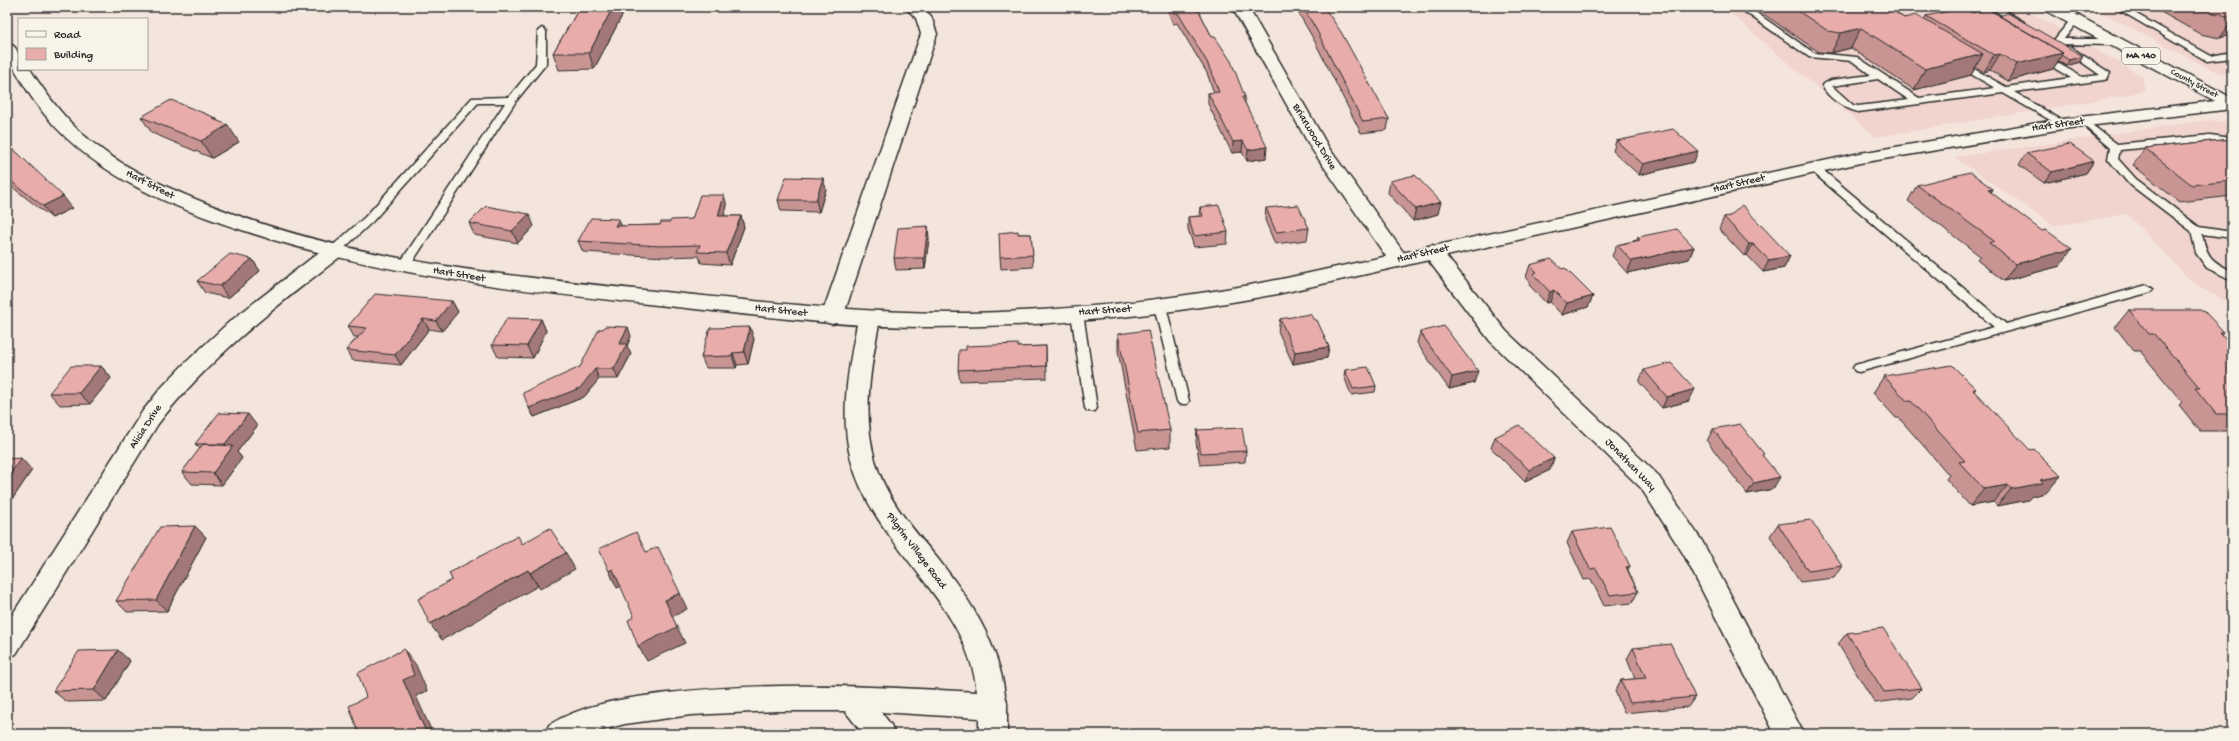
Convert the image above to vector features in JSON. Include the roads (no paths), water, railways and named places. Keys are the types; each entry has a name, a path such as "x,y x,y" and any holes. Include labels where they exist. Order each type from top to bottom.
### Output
{"street":[{"path":"832,317 929,34 923,16 913,7"},
{"name":"Briarwood Drive","path":"1240,7 1320,148 1352,196 1399,260"},
{"name":"County Street","path":"2063,14 2232,104"},
{"path":"7,48 18,63"},
{"name":"Hart Street","path":"23,70 44,104 58,120 94,152 118,168 168,195 206,211 288,238 334,251 404,266 520,284 832,317 869,319 948,320 1076,313 1160,306 1239,294 1399,260 1813,167 1943,143 2062,124 2232,104"},
{"name":"Alicia Drive","path":"7,646 150,418 166,396 229,335 334,251"},
{"name":"Jonathan Way","path":"1432,252 1493,330 1519,358 1649,481 1693,548 1790,734"},
{"name":"Pilgrim Village Road","path":"869,319 858,385 858,434 863,459 870,481 894,524 946,590 970,629 992,687 994,706 993,734"},
{"path":"559,734 568,727 599,716 662,706 722,700 852,699 994,706"},
{"path":"852,699 881,734"}],"lane":[{"path":"1742,7 1812,55 1854,59 1917,101"},
{"path":"2054,40 2063,14 2091,7"},
{"path":"2118,7 2210,59 2232,55"},
{"path":"1982,12 1994,8 2030,27"},
{"path":"404,266 512,100 541,64 542,31"},
{"path":"1881,76 1831,83 1828,85 1828,88 1850,107 1858,109 2104,77 2105,73 2054,40"},
{"path":"2054,40 2116,42"},
{"path":"2036,53 2082,81"},
{"path":"1948,57 2062,124"},
{"path":"334,251 368,219 474,100 512,100"},
{"path":"2083,121 2115,147 2210,138 2232,141"},
{"path":"2115,147 2113,159 2132,181 2196,230 2232,235"},
{"path":"1813,167 2002,327"},
{"path":"2196,230 2201,253 2211,265 2232,276"},
{"path":"1859,368 2002,327 2147,289"},
{"path":"1160,306 1183,401"},
{"path":"1076,313 1091,408"}]}
